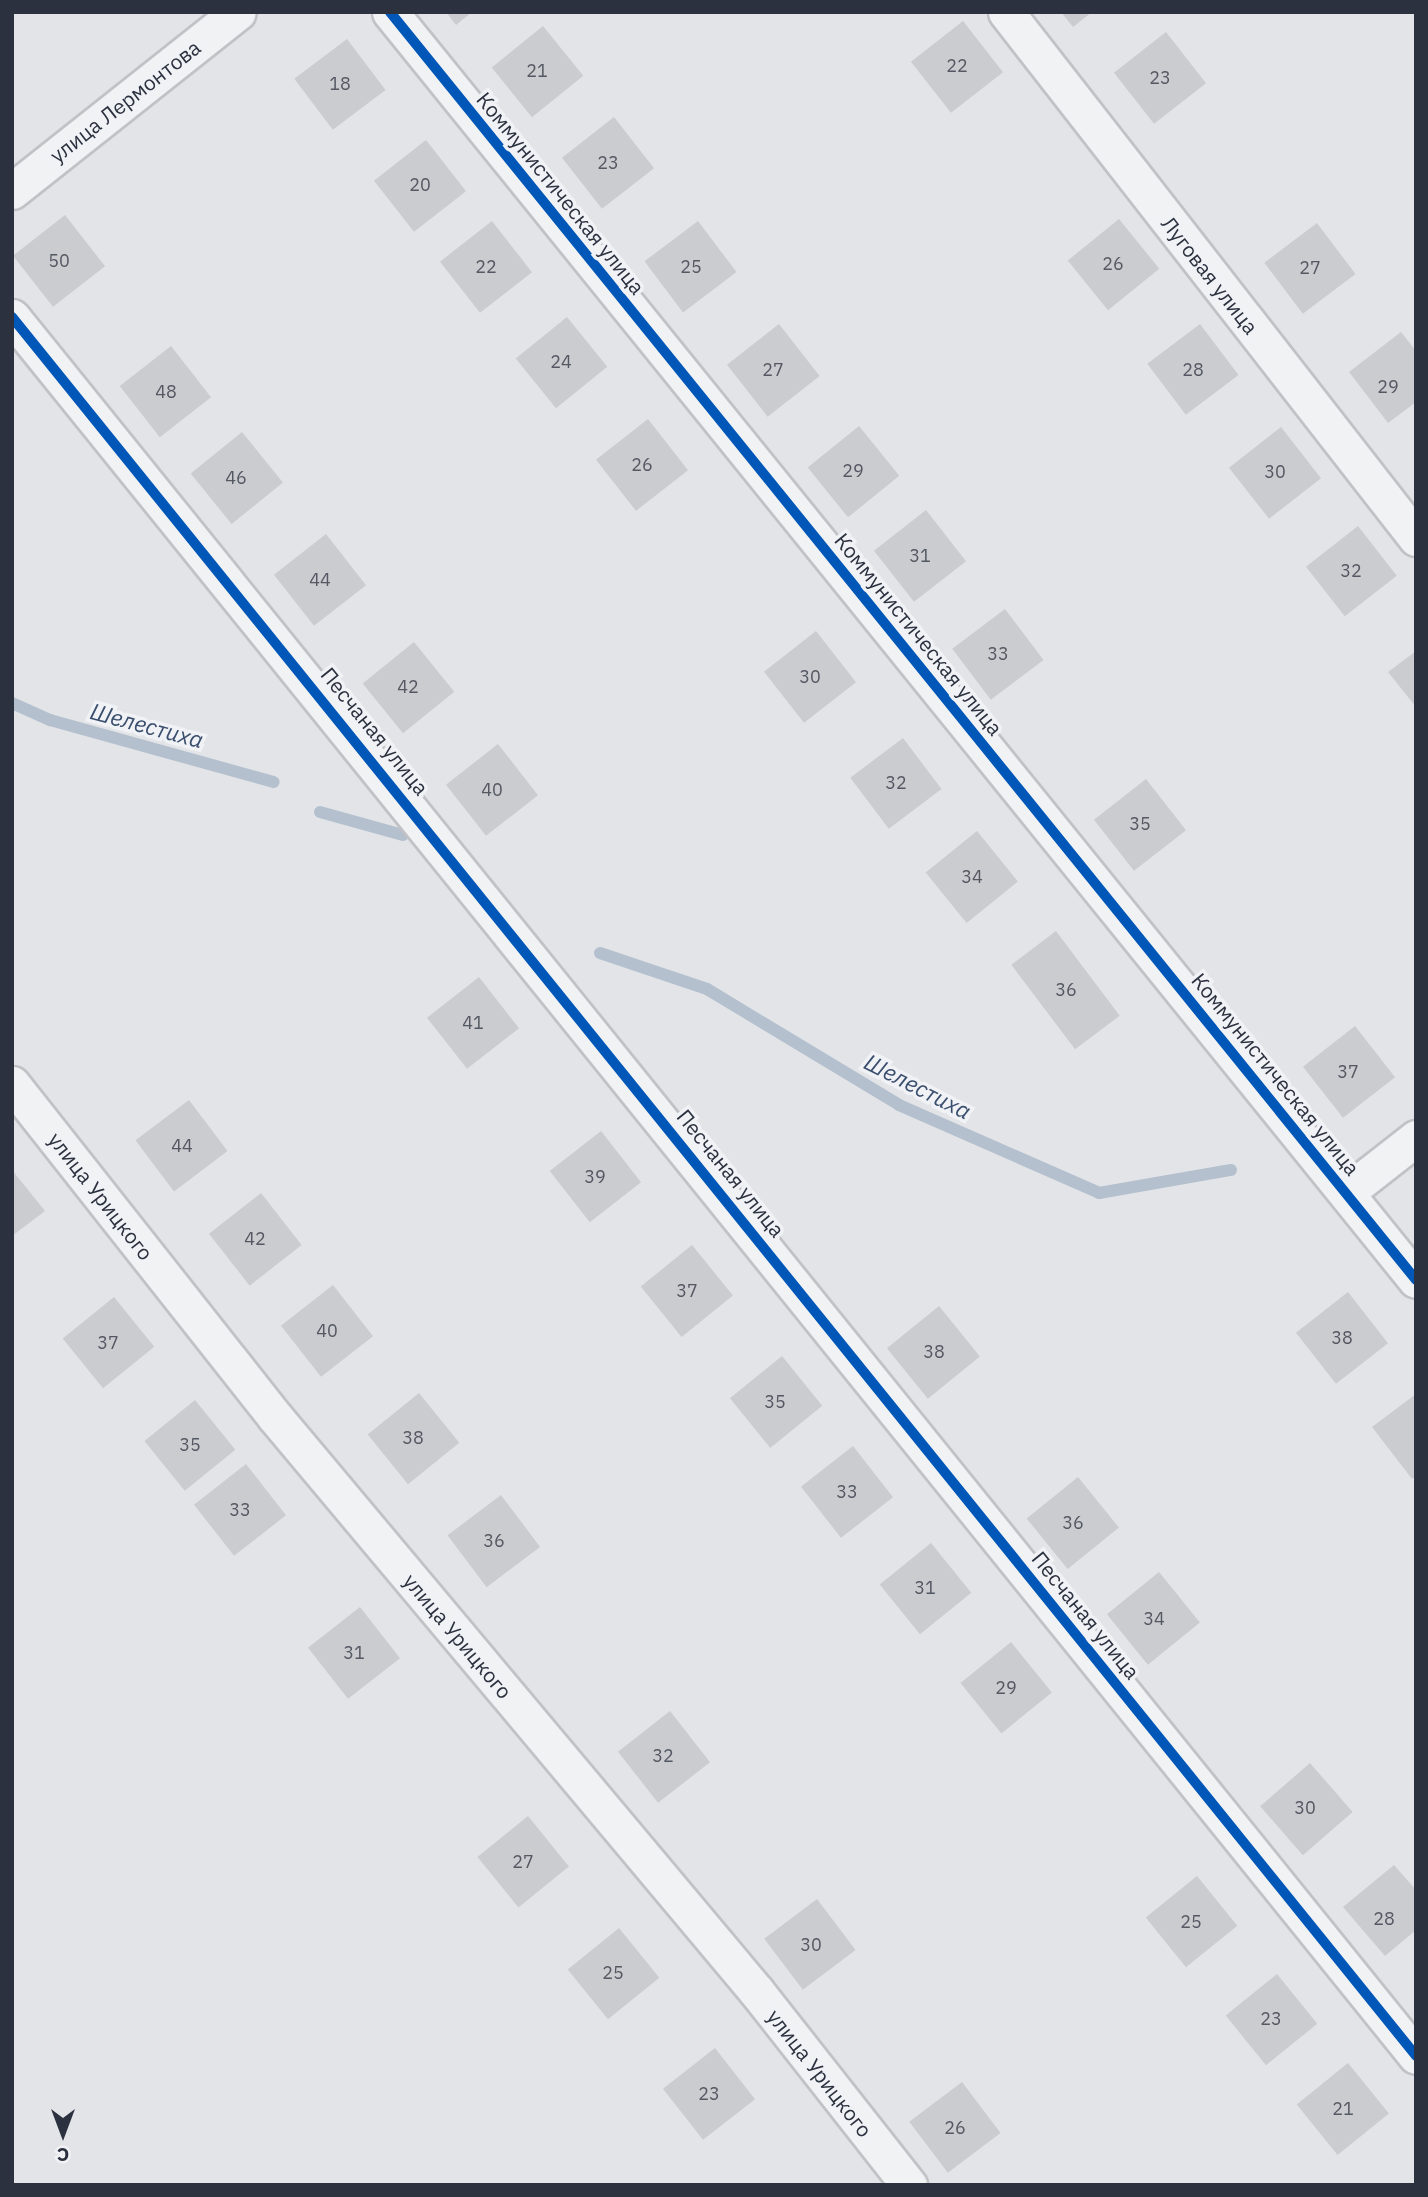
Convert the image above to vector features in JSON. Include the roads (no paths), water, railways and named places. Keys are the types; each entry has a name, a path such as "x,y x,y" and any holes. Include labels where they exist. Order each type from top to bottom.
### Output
{"street":[{"name":"улица Лермонтова","path":"12,191 238,12"},
{"name":"Коммунистическая улица","path":"390,12 1416,1280"},
{"name":"Луговая улица","path":"1006,12 1416,538"},
{"name":"Песчаная улица","path":"12,317 1416,2056"},
{"name":"улица Урицкого","path":"12,1084 275,1417 757,1992 909,2185"},
{"path":"1347,1192 1416,1138"}],"waterway":[{"name":"Шелестиха","path":"12,703 50,720 274,782"},
{"name":"Шелестиха","path":"320,812 403,835"},
{"name":"Шелестиха","path":"600,953 707,989 899,1105 1099,1193 1231,1170"}]}
